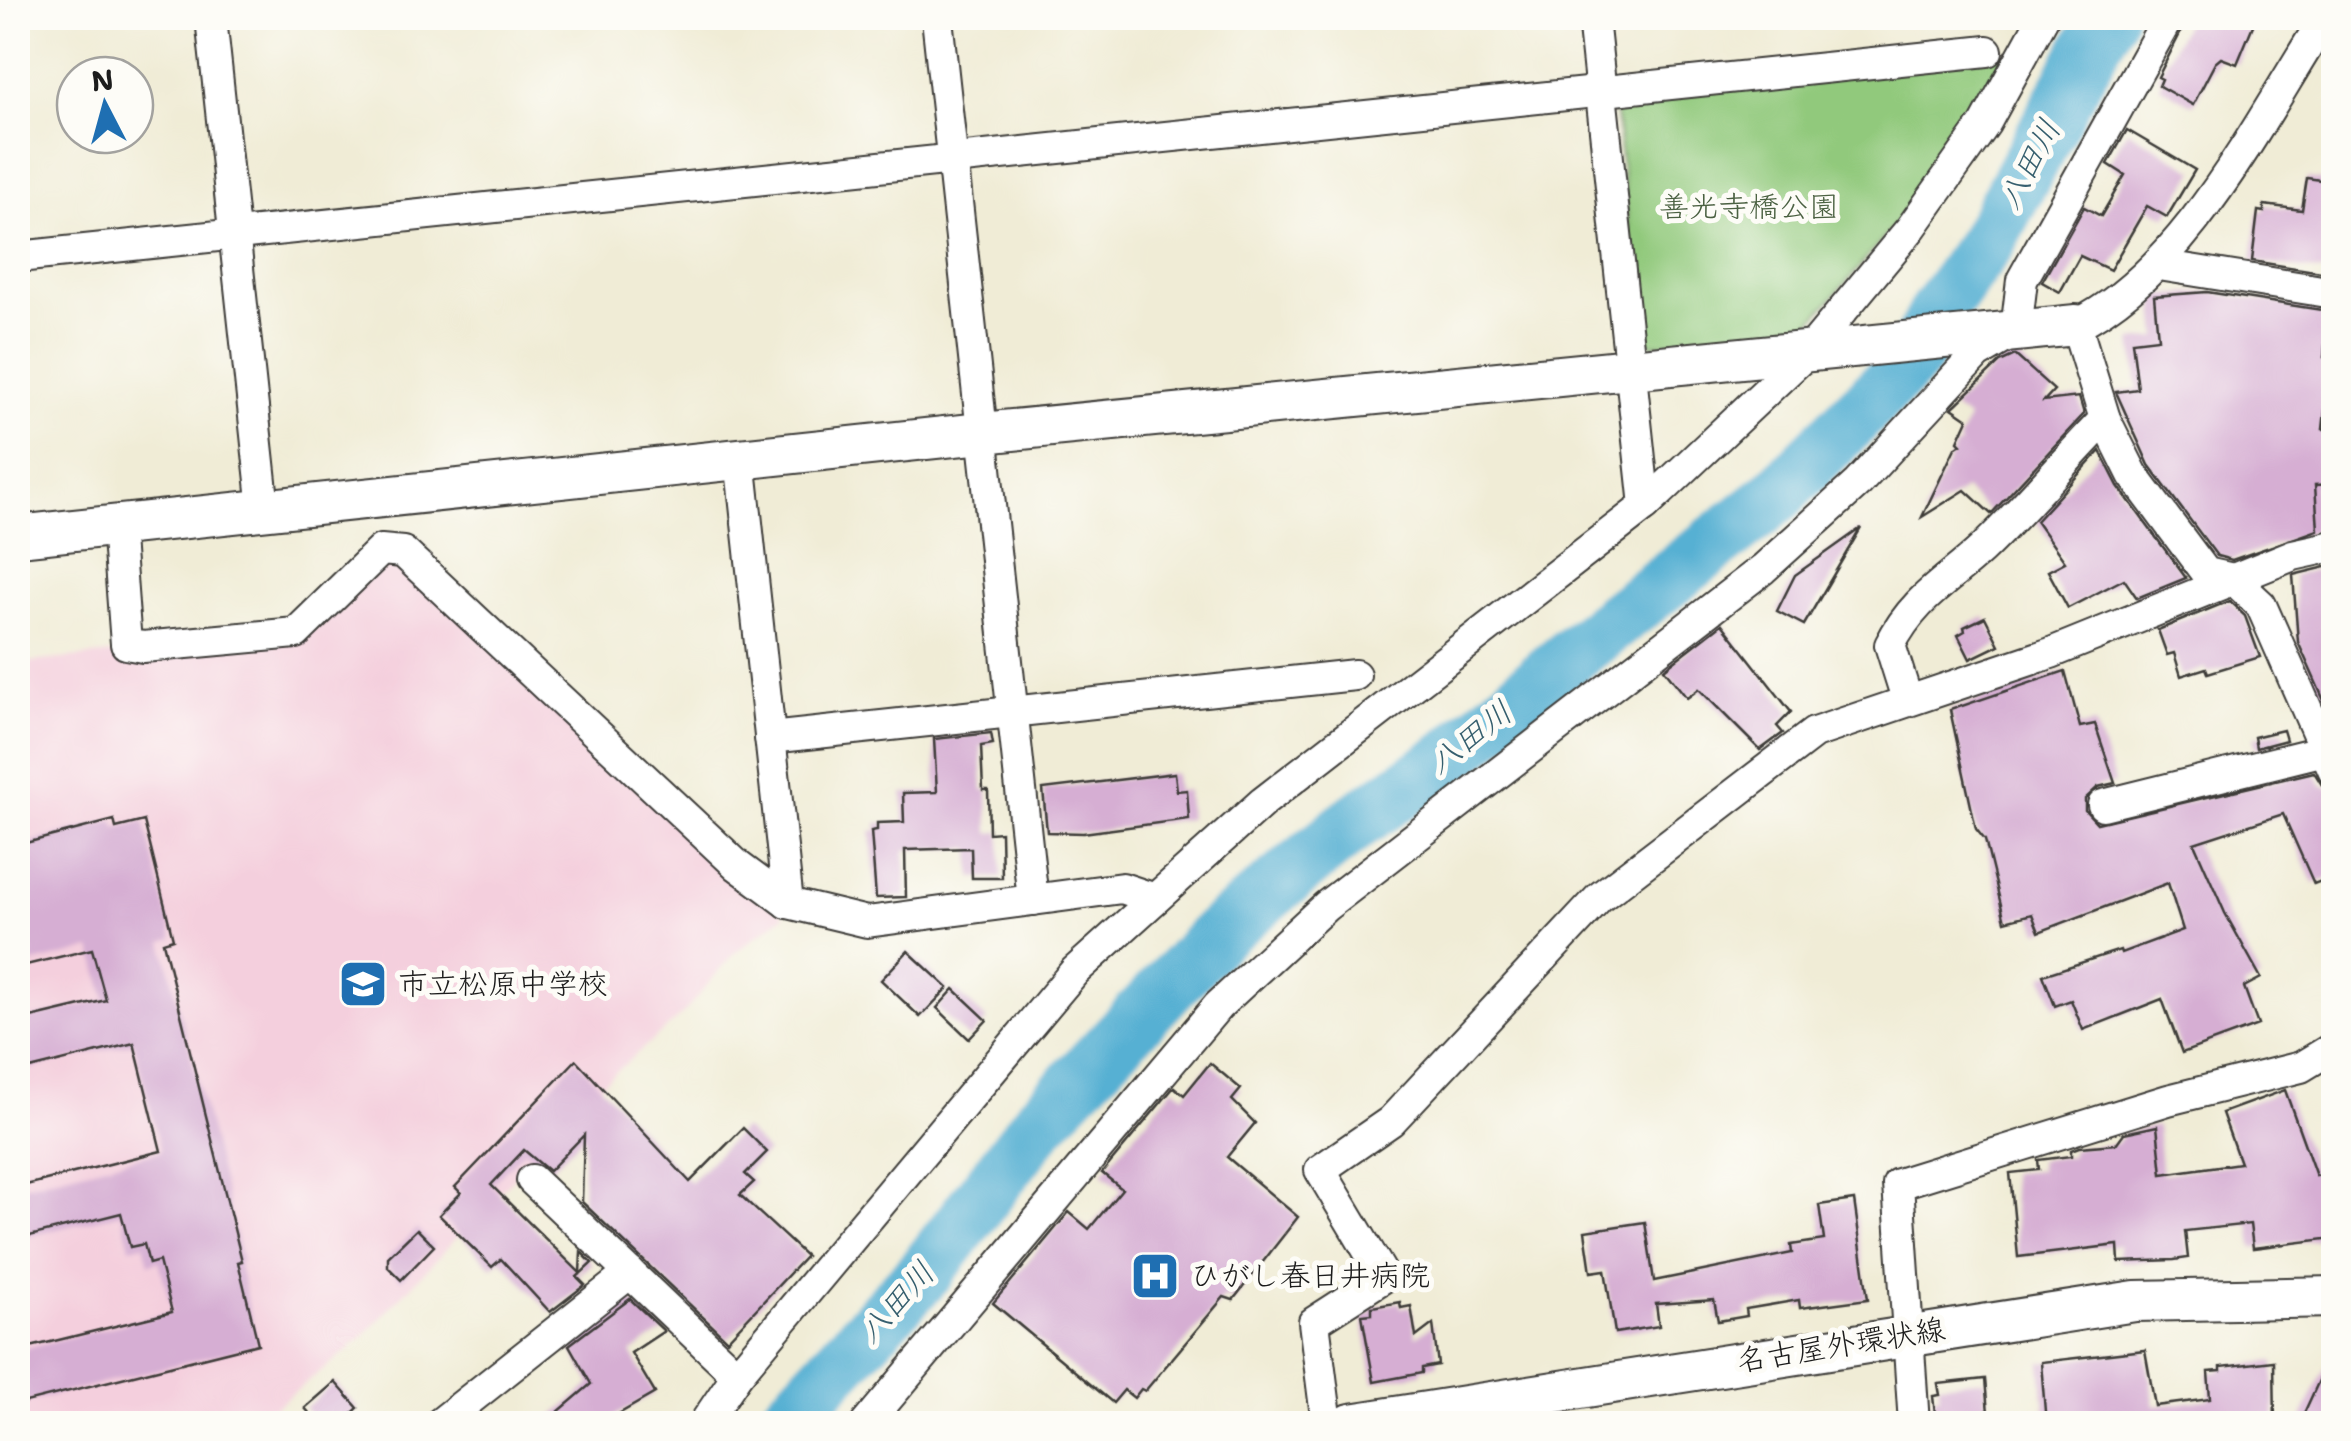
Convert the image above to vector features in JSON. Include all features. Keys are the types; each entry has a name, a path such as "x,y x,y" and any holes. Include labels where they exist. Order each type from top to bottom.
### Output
{"street":[{"path":"210,18 264,509"},
{"path":"937,18 1033,900"},
{"path":"1593,18 1645,506"},
{"path":"704,1424 737,1375 1075,971 1263,802 1645,506 1809,351 1911,228 1985,124 2043,18"},
{"path":"2016,331 2022,280 2168,18"},
{"path":"18,536 982,433 2076,325 2121,300 2159,265 2218,184 2325,18"},
{"path":"18,258 1987,51"},
{"path":"2159,265 2334,294"},
{"path":"2076,325 2105,419 2133,476 2206,573 2233,579 2261,605 2326,741 2104,804"},
{"path":"866,1424 1218,1006 1326,906 1763,569 1858,483 1977,354 2016,331"},
{"path":"1907,700 1890,645 1898,628 1934,585 1980,550 2105,419"},
{"path":"740,458 788,904"},
{"path":"117,525 126,644 143,648 296,633 381,550 403,552 738,866 788,904 867,922 1122,888 1152,898"},
{"path":"1327,1424 1314,1322 1384,1277 1320,1170 1391,1121 1600,897 1814,733 2050,653 2294,555 2334,546"},
{"path":"770,738 1355,675"},
{"path":"1914,1424 1898,1184 2168,1100 2301,1067 2334,1046"},
{"path":"532,1180 737,1375"},
{"path":"439,1424 630,1273"},
{"name":"名古屋外環状線","path":"1351,1424 2134,1301 2334,1297"}],"shaded area":[{"name":"市立松原中学校","path":"388,551 785,915 733,954 684,1013 605,1081 357,1343 255,1423 18,1424 18,663 302,636"}],"green space":[{"name":"善光寺橋公園","path":"2012,54 1943,165 1802,332 1652,345 1640,336 1614,96"}],"building":[{"path":"2188,18 2256,18 2237,64 2221,58 2215,63 2193,105 2159,86 2162,79 2158,77"},
{"path":"2127,130 2195,170 2167,217 2147,206 2110,270 2080,256 2060,292 2042,282 2084,207 2101,216 2125,175 2108,164"},
{"path":"2307,178 2334,182 2326,254 2334,255 2334,274 2252,261 2258,211 2264,212 2264,205 2302,210"},
{"path":"2207,292 2328,311 2324,357 2331,357 2323,429 2334,429 2334,484 2315,485 2318,530 2232,560 2217,556 2149,465 2116,392 2138,389 2132,341 2158,338 2154,296"},
{"path":"2015,355 2054,390 2044,401 2079,397 2084,414 1991,514 1965,490 1922,517 1955,448 1961,444 1958,441 1968,419 1952,408 2000,362"},
{"path":"2100,451 2118,486 2186,578 2137,598 2124,579 2068,608 2048,571 2065,562 2036,521"},
{"path":"1861,528 1804,625 1777,611 1795,575"},
{"path":"2334,565 2334,723 2298,642 2293,575"},
{"path":"2229,601 2245,616 2260,657 2208,673 2206,668 2181,676 2174,653 2167,655 2158,630"},
{"path":"1985,617 1999,645 1970,659 1958,635 1965,631 1964,627"},
{"path":"1722,624 1791,712 1777,726 1783,733 1760,750 1699,689 1687,698 1664,669"},
{"path":"2065,671 2080,727 2095,724 2115,783 2098,787 2085,799 2085,810 2097,823 2314,772 2322,785 2334,790 2334,876 2314,884 2283,814 2194,843 2225,913 2261,978 2244,987 2258,1025 2182,1053 2162,999 2083,1030 2071,1000 2055,1006 2043,975 2183,930 2168,883 2039,932 2032,914 2005,921 1985,840 1976,829 1950,710"},
{"path":"2283,730 2286,740 2256,748 2254,737"},
{"path":"991,733 993,744 981,746 983,790 988,790 989,833 1001,832 1002,878 972,878 971,848 905,850 906,897 876,898 871,831 877,830 877,823 904,822 903,793 937,792 934,739"},
{"path":"1175,773 1177,791 1187,790 1189,819 1083,833 1047,832 1043,789"},
{"path":"114,820 116,828 144,821 173,939 163,942 242,1261 238,1262 258,1344 18,1404 18,1350 172,1312 159,1261 149,1264 144,1244 130,1247 121,1213 18,1239 18,1187 161,1151 134,1043 18,1072 18,1021 106,1000 92,949 18,967 18,845"},
{"path":"908,951 948,988 920,1017 881,980"},
{"path":"954,989 987,1020 969,1039 937,1008"},
{"path":"576,1060 690,1182 743,1128 767,1152 745,1174 754,1182 740,1195 806,1256 727,1340 582,1202 584,1135 549,1171 524,1150 491,1185 580,1273 581,1252 592,1263 577,1277 585,1285 550,1312 501,1259 492,1267 439,1215 461,1193 455,1187"},
{"path":"1210,1063 1241,1089 1232,1100 1255,1123 1227,1157 1298,1217 1233,1300 1224,1297 1145,1391 1141,1389 1134,1398 1124,1390 1113,1403 993,1303 1069,1212 1089,1229 1122,1189 1102,1173 1174,1087 1184,1095"},
{"path":"2285,1090 2316,1176 2334,1173 2334,1238 2253,1248 2250,1224 2185,1231 2188,1258 2174,1260 2119,1262 2118,1245 2018,1257 2010,1173 2039,1170 2038,1160 2071,1156 2071,1150 2079,1147 2116,1144 2124,1133 2157,1126 2162,1174 2240,1163 2222,1113"},
{"path":"1854,1200 1868,1299 1800,1308 1799,1300 1746,1309 1747,1316 1718,1321 1714,1300 1656,1304 1659,1326 1615,1333 1605,1270 1591,1272 1585,1231 1645,1222 1654,1281 1792,1253 1791,1245 1824,1240 1819,1205"},
{"path":"417,1229 434,1246 401,1280 388,1267 388,1257"},
{"path":"630,1299 664,1331 631,1353 655,1393 601,1424 544,1424 591,1384 569,1345"},
{"path":"1400,1302 1401,1308 1411,1306 1416,1337 1433,1324 1438,1365 1422,1368 1422,1373 1374,1382 1362,1315 1372,1314 1372,1307"},
{"path":"2334,1348 2334,1424 2299,1424"},
{"path":"2145,1350 2155,1406 2210,1399 2208,1372 2221,1371 2221,1367 2274,1361 2275,1424 2046,1424 2041,1362"},
{"path":"1985,1379 1989,1424 1936,1424 1933,1396 1940,1395 1938,1384"},
{"path":"335,1382 358,1408 341,1424 319,1424 305,1408"}],"waterway":[{"name":"八田川","path":"782,1424 927,1270 1041,1120 1217,935 1358,820 1442,764 1570,656 1775,497 1913,359 1937,312 1986,243 2107,18"}],"place":[{"name":"市立松原中学校","path":"363,984"},
{"name":"ひがし春日井病院","path":"1155,1276"}]}
